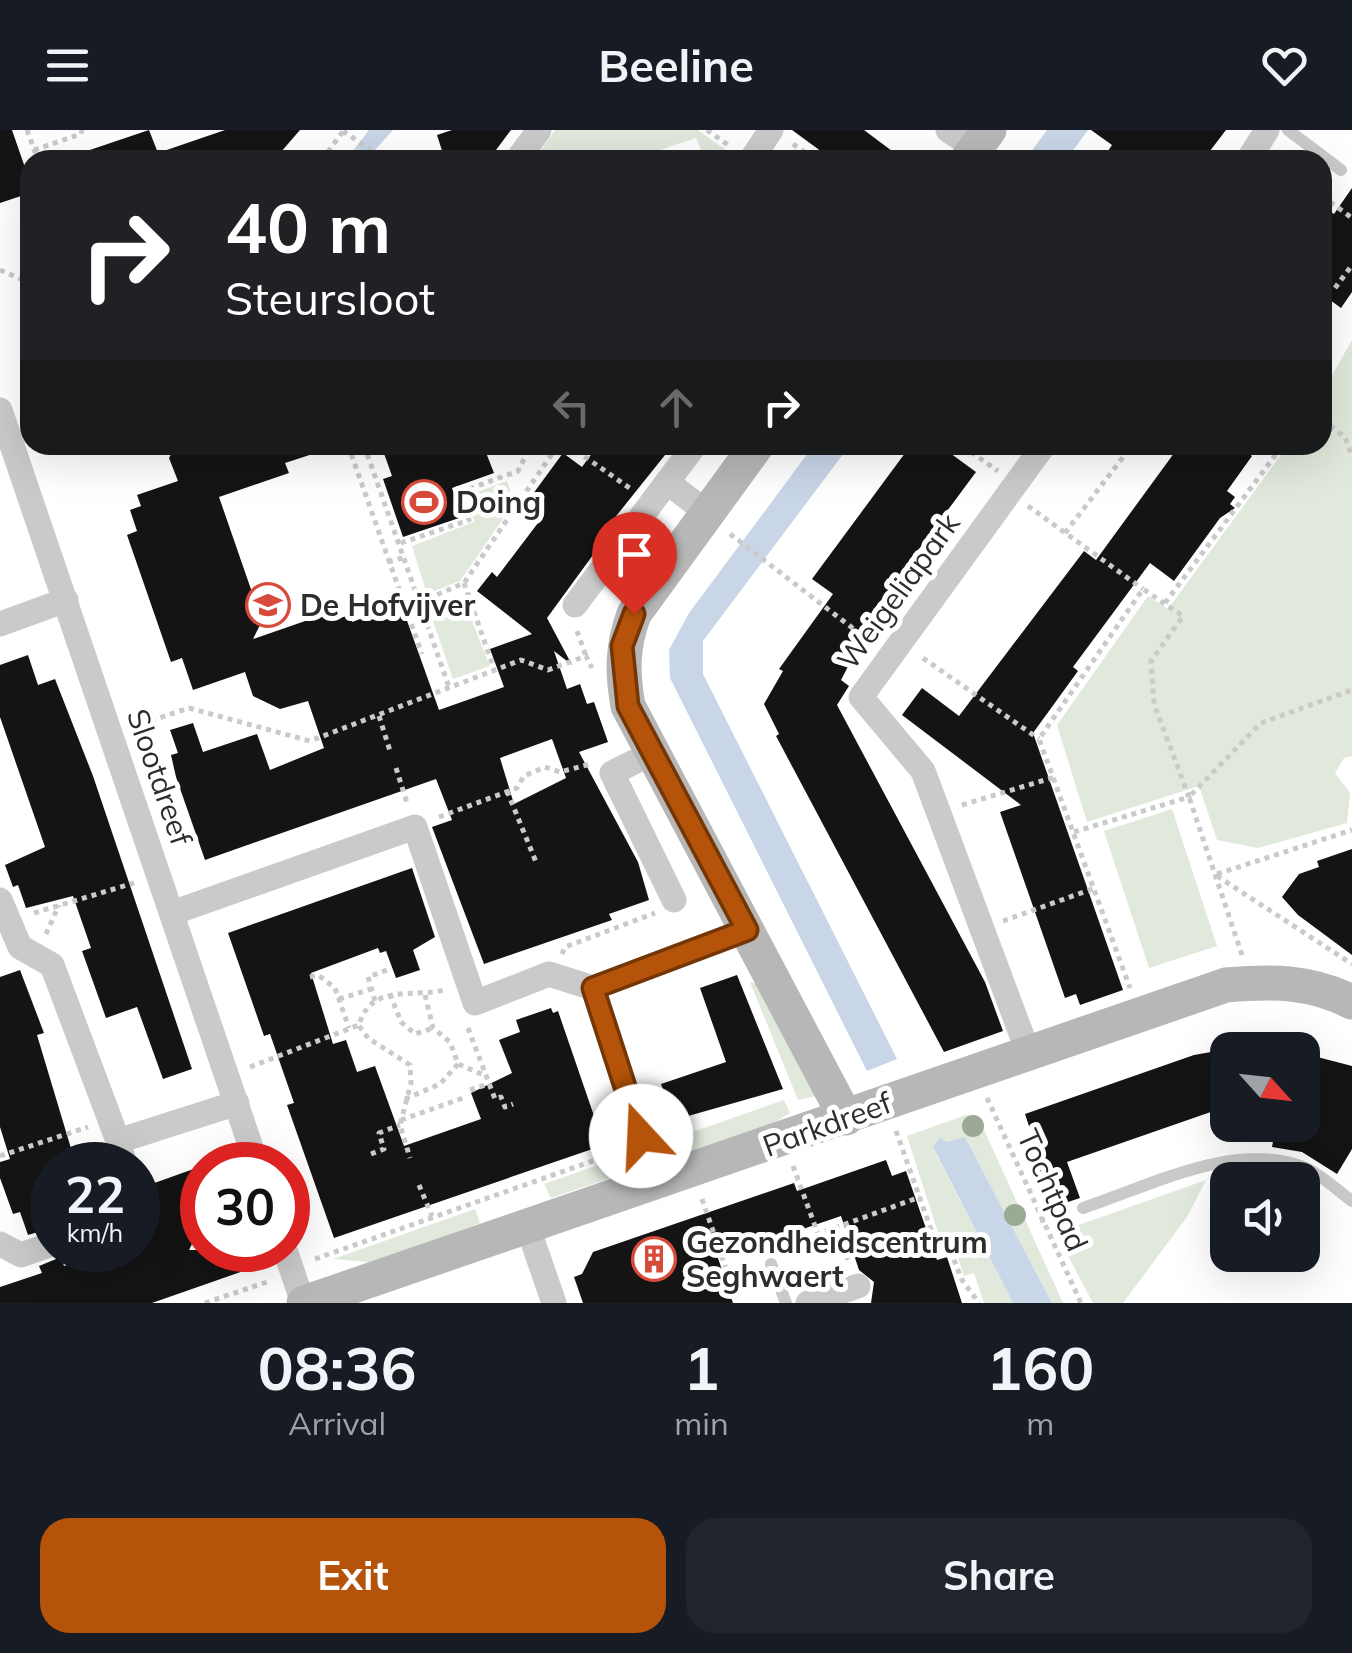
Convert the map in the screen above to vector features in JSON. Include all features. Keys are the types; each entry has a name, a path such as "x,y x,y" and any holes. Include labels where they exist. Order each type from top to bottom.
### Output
{"street":[{"path":"524,150 539,130"},
{"name":"Slootdreef","path":"12,419 20,446"},
{"name":"Slootdreef","path":"23,455 110,734 250,1142"},
{"path":"576,605 687,455"},
{"path":"751,455 718,523 634,614 622,646 628,706 846,1118"},
{"name":"Weigeliapark","path":"1028,1052 923,771 861,697 1037,455"},
{"path":"667,482 718,523"},
{"path":"0,624 66,600"},
{"path":"654,752 612,773 666,906"},
{"path":"172,913 414,827 475,1003 554,975 593,988 747,930"},
{"path":"4,910 20,947 52,965 118,1142 237,1103"},
{"name":"Parkdreef","path":"304,1303 361,1294 527,1225 693,1172 1226,984 1323,987 1352,1002"},
{"path":"593,988 641,1136"},
{"path":"527,1225 554,1303"},
{"path":"0,1244 20,1255 30,1252"},
{"path":"293,1272 304,1303"},
{"path":"808,1303 858,1286"}],"lane":[{"path":"1288,130 1314,150"},
{"path":"1332,163 1341,170"},
{"path":"1083,1208 1237,1157 1265,1157 1301,1167 1352,1202"},
{"path":"770,1264 786,1303"}],"path":[{"path":"27,130 34,150 81,134 82,130"},
{"path":"344,130 371,150"},
{"path":"1335,288 1352,265"},
{"path":"1332,427 1345,437 1352,456"},
{"path":"1345,437 1352,432"},
{"path":"351,455 422,654"},
{"path":"368,455 402,543 449,688"},
{"path":"402,543 470,520 460,492 518,471 526,455"},
{"path":"419,603 464,584 551,455"},
{"path":"582,455 651,504"},
{"path":"974,455 1065,533 1183,616 1151,661 1154,704 1251,982"},
{"path":"1065,533 1125,455"},
{"path":"1164,604 1276,455"},
{"path":"718,523 780,572 1040,739 1139,1015"},
{"path":"388,562 406,557"},
{"path":"464,584 494,669"},
{"path":"1040,739 1143,589"},
{"path":"110,734 189,708 310,741 520,660 548,670 586,656 594,672"},
{"path":"1074,832 1189,797 1261,722 1352,690"},
{"path":"379,716 391,754"},
{"path":"396,768 414,827 507,791 545,767 560,772 586,762 612,773"},
{"path":"939,813 1055,777"},
{"path":"507,791 536,862"},
{"path":"1215,874 1352,830"},
{"path":"1215,874 1352,964"},
{"path":"4,910 160,875"},
{"path":"982,928 1094,888"},
{"path":"554,975 565,947 666,906"},
{"path":"375,1001 368,977 387,970"},
{"path":"310,977 318,975 327,982 339,999 349,1029"},
{"path":"410,1158 400,1122 411,1083 410,1066 368,1038 359,1025 362,1014 375,1001 390,994 425,995 468,985"},
{"path":"339,999 371,989"},
{"path":"390,994 401,1022 414,1034 432,1028"},
{"path":"425,995 432,1028 450,1042 458,1064 486,1076"},
{"path":"466,1023 495,1099 501,1097 505,1107 513,1104"},
{"path":"228,1076 359,1025"},
{"path":"405,1099 440,1084 458,1064"},
{"path":"470,1090 489,1084"},
{"name":"Tochtpad","path":"986,1096 1081,1303"},
{"path":"370,1154 384,1149 378,1133 464,1098"},
{"path":"894,1127 939,1252 950,1250 962,1280 979,1303"},
{"path":"310,1252 432,1216 637,1146 641,1136"},
{"path":"784,1138 818,1234 920,1198"},
{"path":"0,1156 30,1152"},
{"path":"693,1172 738,1303"},
{"path":"419,1185 432,1216"}],"shaded area":[{"path":"555,130 698,130 726,150 701,150 696,138 660,150 541,150"},
{"path":"1352,340 1352,756 1344,758 1335,773 1350,793 1347,823 1258,848 1217,840 1199,786 1087,822 1057,725 1148,596 1168,609 1281,455 1332,455 1332,375"},
{"path":"507,481 514,503 460,581 427,594 412,546 474,522 469,495"},
{"path":"462,596 490,666 453,679 428,607"},
{"path":"1172,809 1217,946 1149,968 1104,831"},
{"path":"750,982 763,985 820,1095 798,1100"},
{"path":"784,1100 790,1113 774,1123 551,1198 544,1184"},
{"path":"966,1115 979,1119 1063,1303 1052,1303 965,1137 933,1148 1013,1303 984,1303 974,1273 964,1276 953,1243 942,1245 907,1136"},
{"path":"1206,1180 1187,1217 1123,1303 1093,1303 1056,1233"},
{"path":"475,1209 480,1223 377,1263 333,1259"}],"water":[{"path":"369,130 393,130 375,150 354,150"},
{"path":"1047,130 1088,130 1073,150 1032,150"},
{"path":"807,455 842,455 703,641 703,674 897,1059 867,1071 670,678 669,650 689,613"},
{"path":"965,1137 1052,1303 1013,1303 933,1147 940,1138 947,1142"}],"building":[{"path":"0,130 12,130 20,153 20,196 0,203"},
{"path":"149,130 157,150 90,150"},
{"path":"225,130 300,130 283,150 167,150"},
{"path":"452,130 511,130 496,150 442,150 437,135"},
{"path":"792,130 864,130 891,150 819,150"},
{"path":"1091,130 1226,130 1211,150 1109,150 1112,145"},
{"path":"1352,188 1352,292 1341,308 1332,301 1334,214"},
{"path":"171,455 310,455 285,463 289,473 219,497 262,621 253,639 337,610 340,618 350,615 352,622 401,604 439,710 504,687 490,649 532,634 477,591 492,572 497,577 544,515 527,502 562,455 582,467 591,455 665,455 605,530 609,533 547,618 572,665 554,651 567,689 580,684 587,704 594,702 608,742 579,752 638,862 649,900 609,914 612,920 484,964 432,827 452,820 436,779 205,860 176,777 171,755 178,753 170,730 193,723 203,752 257,734 270,770 324,748 308,701 280,709 253,696 245,672 193,690 182,658 171,662 127,535 137,531 130,510 141,506 137,495 178,481","holes":["552,739 566,778 514,804 500,758"]},
{"name":"Doing","path":"385,455 487,455 494,473 452,488 462,517 403,537 383,479 392,476"},
{"path":"904,455 953,455 976,472 856,634 851,647 856,651 841,680 849,686 837,705 985,982 1003,1031 944,1052 776,736 779,734 764,704 783,671 779,669 833,594 812,579"},
{"path":"1173,455 1252,456 1227,491 1235,497 1230,504 1235,508 1220,518 1174,581 1150,563 1073,667 1078,671 1033,733 1123,990 1080,1005 1076,994 1065,998 1000,812 1021,805 902,715 922,688 959,716 1084,551 1096,560"},
{"path":"28,655 38,685 55,679 93,776 192,1069 163,1079 137,1007 106,1018 82,951 91,948 73,896 26,908 18,885 13,887 5,865 45,847 0,717 0,665"},
{"path":"1352,849 1352,955 1298,915 1282,897 1299,874 1319,867 1317,861"},
{"path":"412,868 435,937 413,950 420,970 396,978 386,951 380,953 378,948 311,973 333,1044 346,1040 357,1072 375,1066 404,1146 481,1119 471,1093 512,1073 499,1040 520,1032 516,1020 551,1008 553,1013 558,1011 604,1145 334,1238 310,1170 310,1142 300,1142 287,1105 294,1103 270,1034 264,1036 228,933"},
{"path":"20,970 44,1033 37,1035 69,1142 30,1142 28,1235 20,1212 13,1214 0,1178 0,1162 10,1159 0,1127 0,977"},
{"path":"737,975 783,1089 674,1120 661,1084 726,1062 700,988"},
{"path":"1210,1052 1210,1112 1067,1162 1080,1198 1047,1209 1031,1149 1036,1147 1025,1114"},
{"path":"1320,1058 1352,1066 1352,1149 1337,1174 1302,1152 1272,1147 1273,1142 1320,1142"},
{"path":"886,1160 892,1176 906,1171 937,1260 947,1257 962,1303 871,1303 874,1282 859,1270 841,1216 718,1258 733,1303 583,1303 574,1277 582,1274 593,1252 794,1183 797,1191"},
{"path":"180,1174 180,1272 241,1272 152,1303 0,1303 0,1287 42,1272 160,1272 160,1181"}],"place":[{"name":"Doing","path":"424,502"},
{"name":"De Hofvijver","path":"268,605"},
{"name":"Gezondheidscentrum Seghwaert","path":"654,1259"}],"route":[{"path":"634,614 622,646 628,706 747,930 593,988 641,1136"}]}
